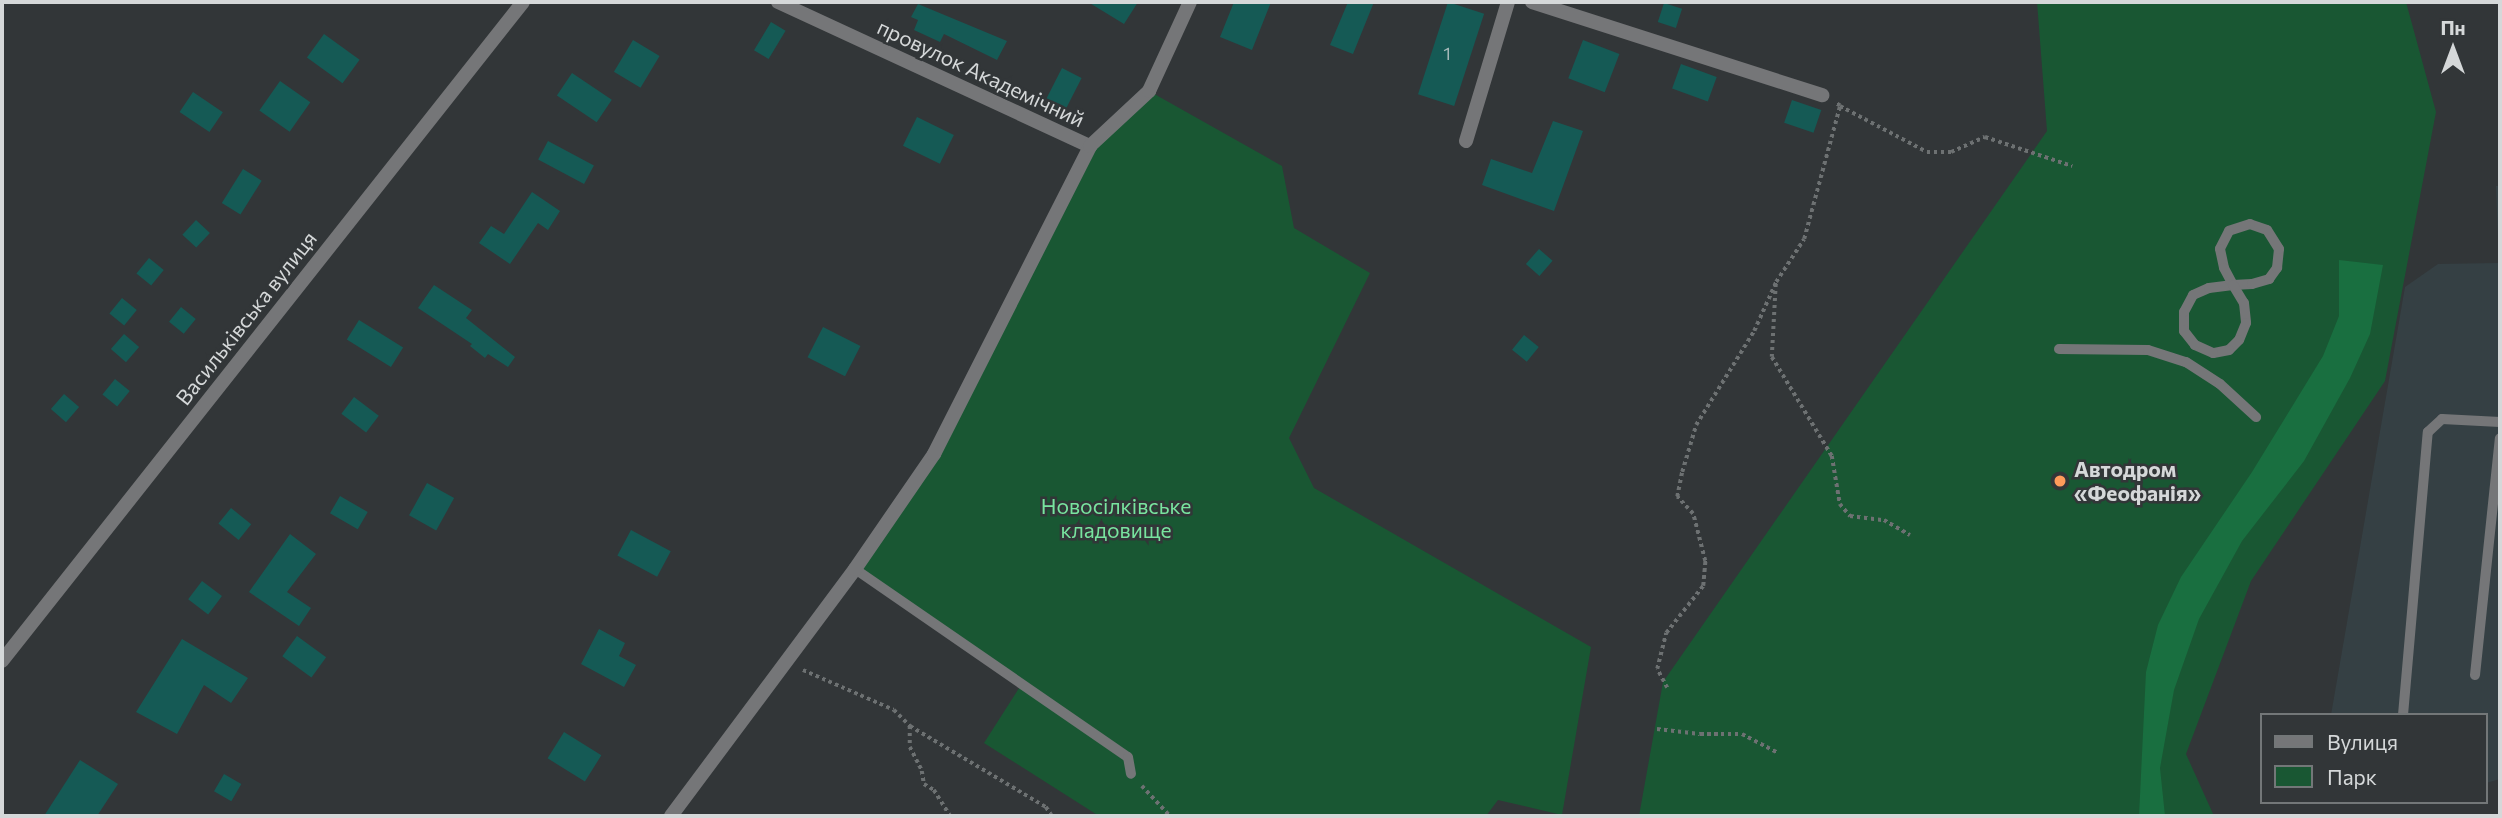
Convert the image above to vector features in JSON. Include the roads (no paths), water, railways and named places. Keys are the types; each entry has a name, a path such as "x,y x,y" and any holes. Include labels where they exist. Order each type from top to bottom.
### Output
{"street":[{"name":"Васильківська вулиця","path":"2,661 523,2"},
{"name":"провулок Академічний","path":"778,2 1090,146"},
{"path":"671,816 855,569 934,454 1090,146 1149,91 1190,2"},
{"path":"1466,141 1508,2"},
{"path":"1532,2 1822,95"}],"lane":[{"path":"2234,285 2209,288 2193,295 2184,312 2184,331 2195,345 2213,353 2229,350 2239,340 2246,323 2244,303 2234,285 2224,268 2220,249 2229,231 2250,224 2267,230 2279,249 2277,268 2269,279 2234,285"},
{"path":"2186,362 2195,345"},
{"path":"2059,349 2148,350 2186,362 2220,384 2256,417"},
{"path":"2403,713 2428,432 2442,419 2500,422"},
{"path":"2475,675 2500,438"},
{"path":"855,569 1128,757 1131,774"}],"place":[{"name":"Автодром «Феофанія»","path":"2060,481"}],"park label":[{"name":"Новосілківське кладовище","path":"1116,518"}]}
